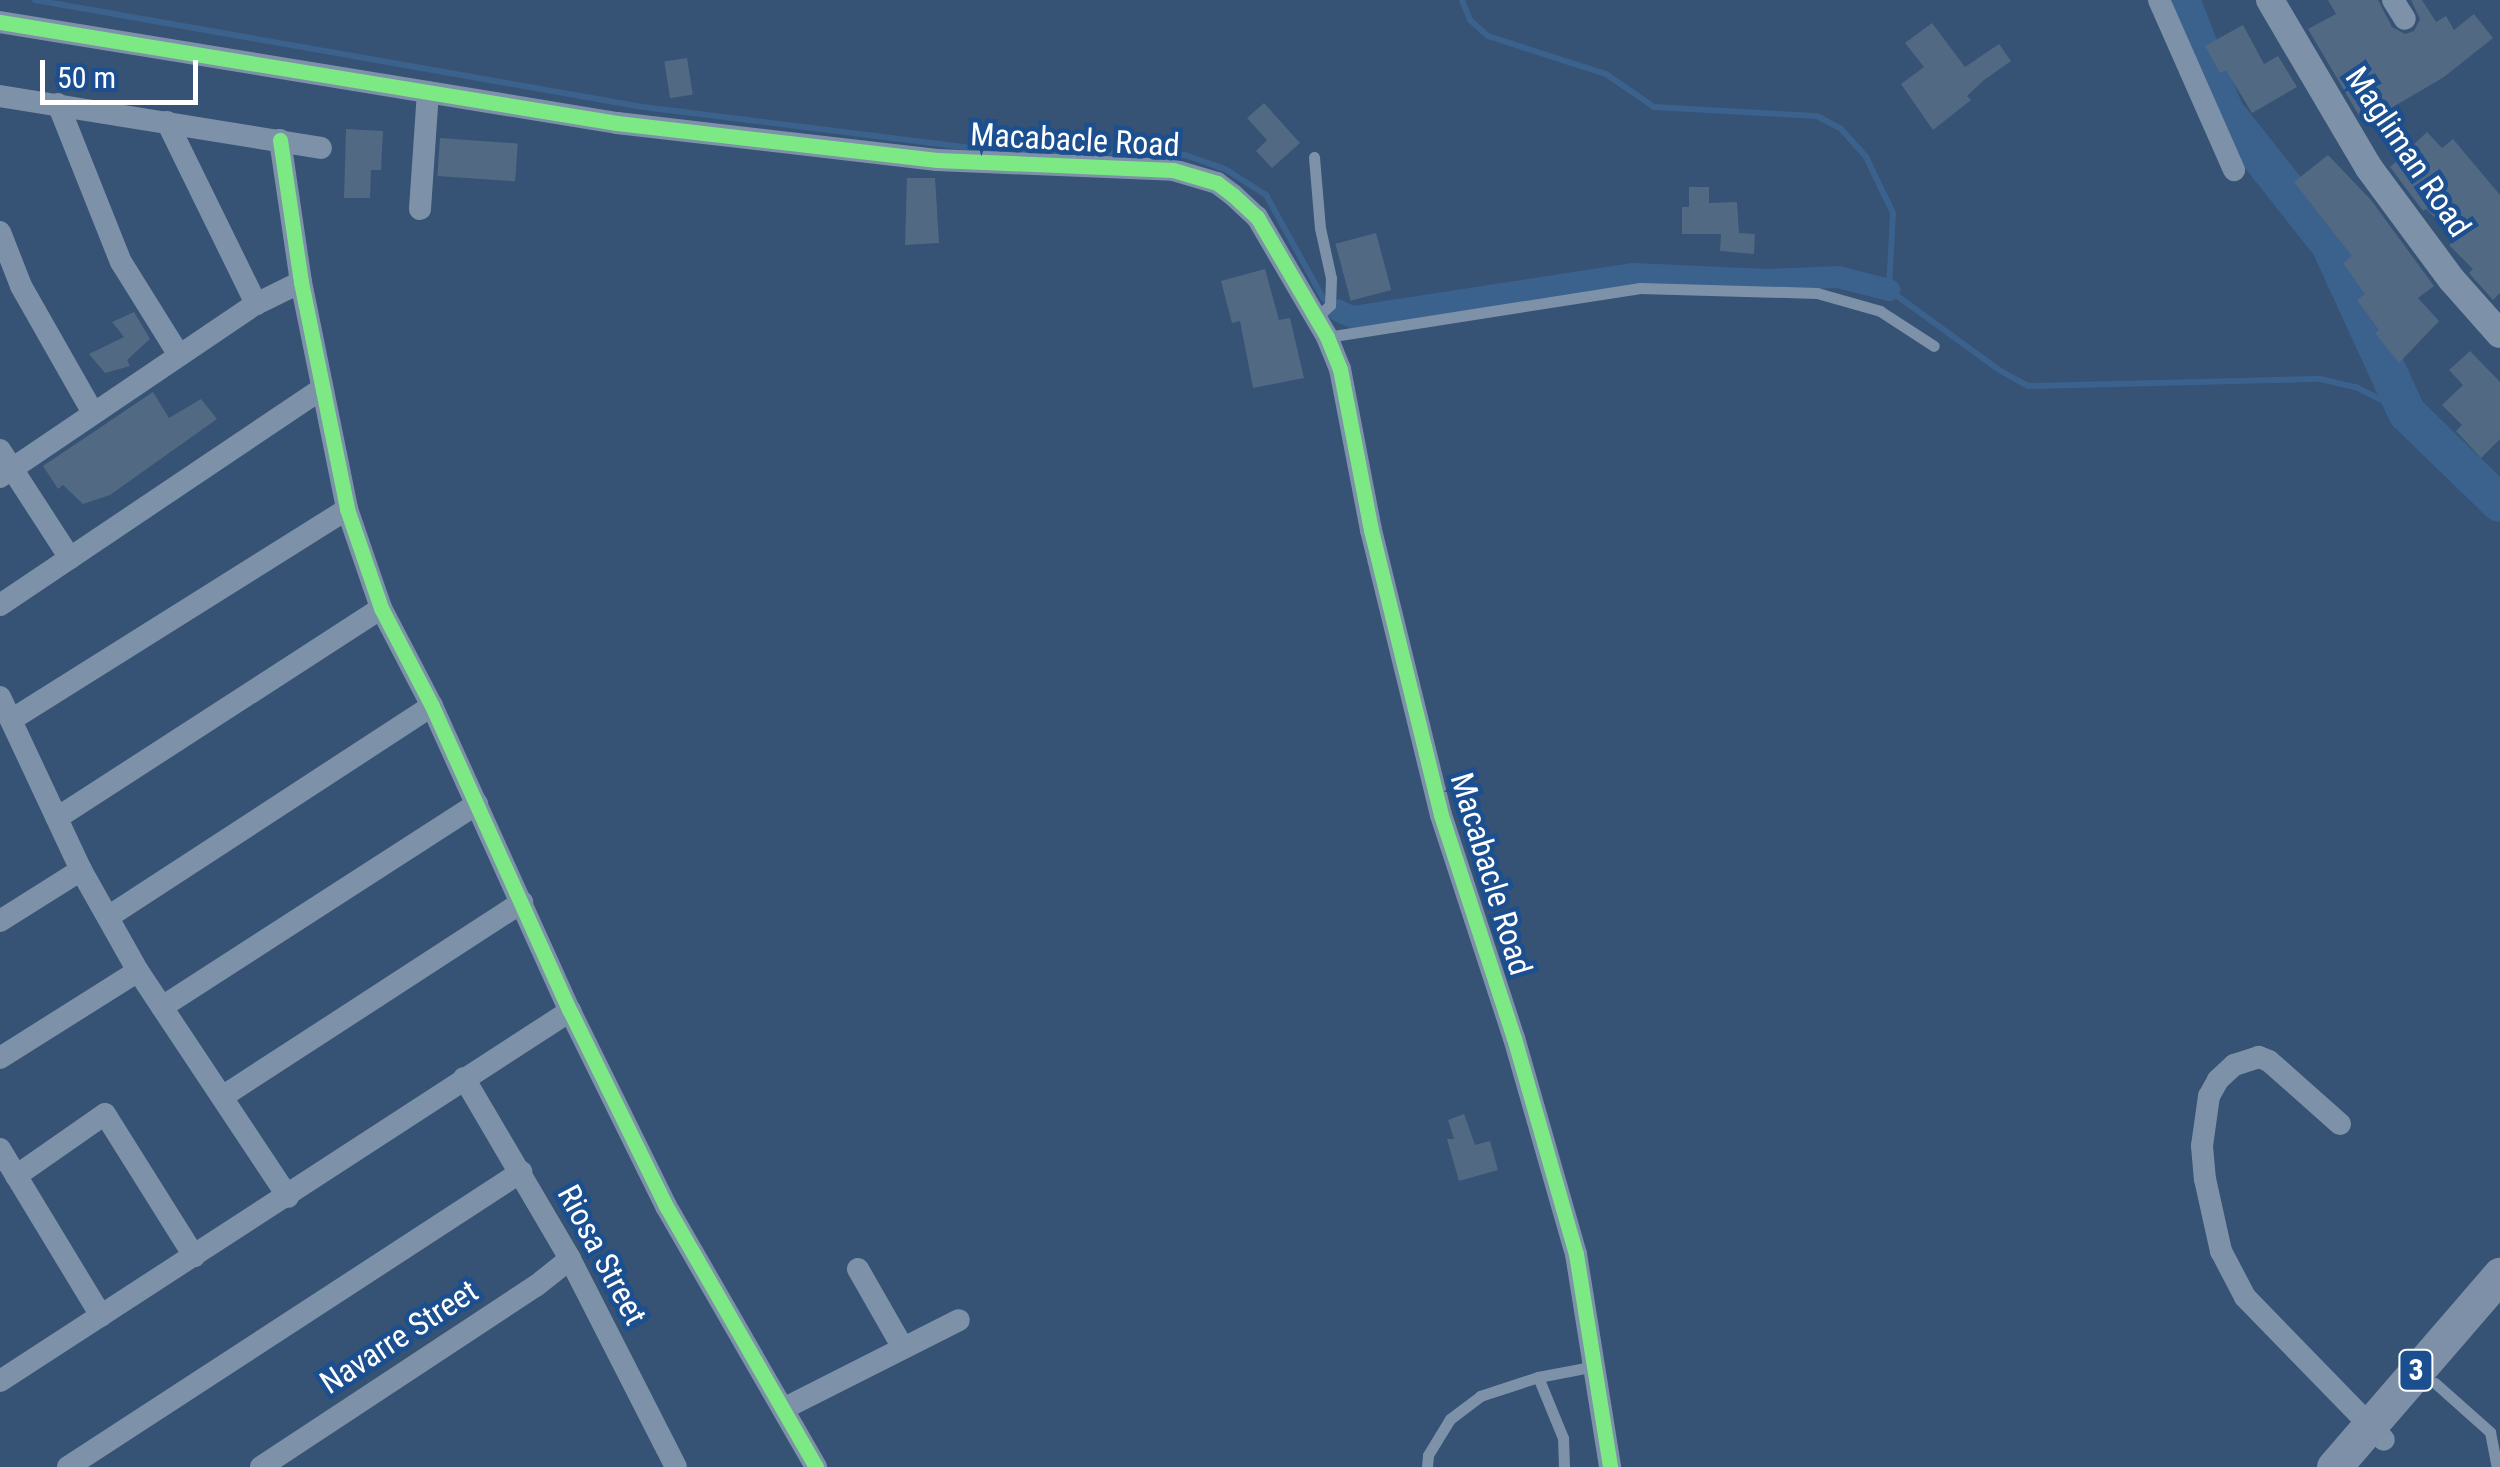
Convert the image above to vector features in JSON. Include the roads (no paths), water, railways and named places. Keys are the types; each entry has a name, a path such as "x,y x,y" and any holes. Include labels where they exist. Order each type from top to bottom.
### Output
{"highway":[{"name":"3","path":"2360,1467 2377,1434 2500,1275"},
{"name":"3","path":"2334,1467 2434,1382 2500,1308"}],"street":[{"path":"2160,0 2234,170"},
{"name":"Magliman Road","path":"2270,0 2370,168 2452,280 2500,334"},
{"name":"Macabacle Road","path":"0,22 617,123 938,160 1194,175 1217,183 1257,216 1322,327 1340,370 1405,676 1442,815 1556,1177 1588,1312 1610,1467"},
{"path":"420,208 428,92"},
{"path":"0,96 321,148"},
{"path":"58,104 121,262 179,356"},
{"path":"168,122 256,304"},
{"path":"280,140 301,282 347,509 381,608 432,706 570,1010 666,1206 816,1467"},
{"path":"0,232 21,286 92,414"},
{"path":"70,558 4,466 92,414 256,304 301,282"},
{"path":"0,606 322,388"},
{"path":"11,720 347,509"},
{"path":"57,818 381,608"},
{"path":"0,697 81,870 138,971 288,1196"},
{"path":"108,917 432,706"},
{"path":"162,1007 477,804"},
{"path":"0,921 81,870"},
{"path":"222,1098 522,902"},
{"path":"0,1058 138,971"},
{"path":"4,1370 101,1316 570,1010"},
{"path":"2340,1124 2270,1061 2248,1060 2218,1080 2209,1096 2204,1163 2221,1250 2245,1298 2377,1434"},
{"name":"Riosa Street","path":"464,1078 570,1259 676,1467"},
{"path":"16,1176 106,1114 194,1256"},
{"path":"0,1149 101,1316"},
{"path":"68,1467 521,1172"},
{"name":"Navarre Street","path":"261,1467 536,1286 570,1259"},
{"path":"858,1269 903,1348"},
{"path":"783,1409 960,1320"}],"lane":[{"path":"1314,157 1320,228 1331,278 1330,305 1322,327 1640,288 1817,293 1880,312 1934,346"},
{"path":"1428,1467 1428,1455 1450,1419 1480,1396 1538,1377 1595,1366"},
{"path":"1538,1377 1562,1438 1564,1467"},
{"path":"2434,1382 2482,1423 2494,1442 2497,1467"}],"waterway":[{"path":"35,0 643,107 981,149 1185,155 1225,169 1266,195 1323,298 1337,310"},
{"path":"1462,0 1470,20 1488,36 1606,74 1654,107 1817,116 1841,129 1866,157 1893,213 1889,290 1999,370 2028,386 2320,379 2356,387 2407,413"},
{"path":"2181,0 2225,112 2330,245 2407,413 2500,503"},
{"path":"1634,274 1713,279"},
{"path":"1337,310 1352,317 1634,274 1769,280 1838,277 1889,290"}]}
